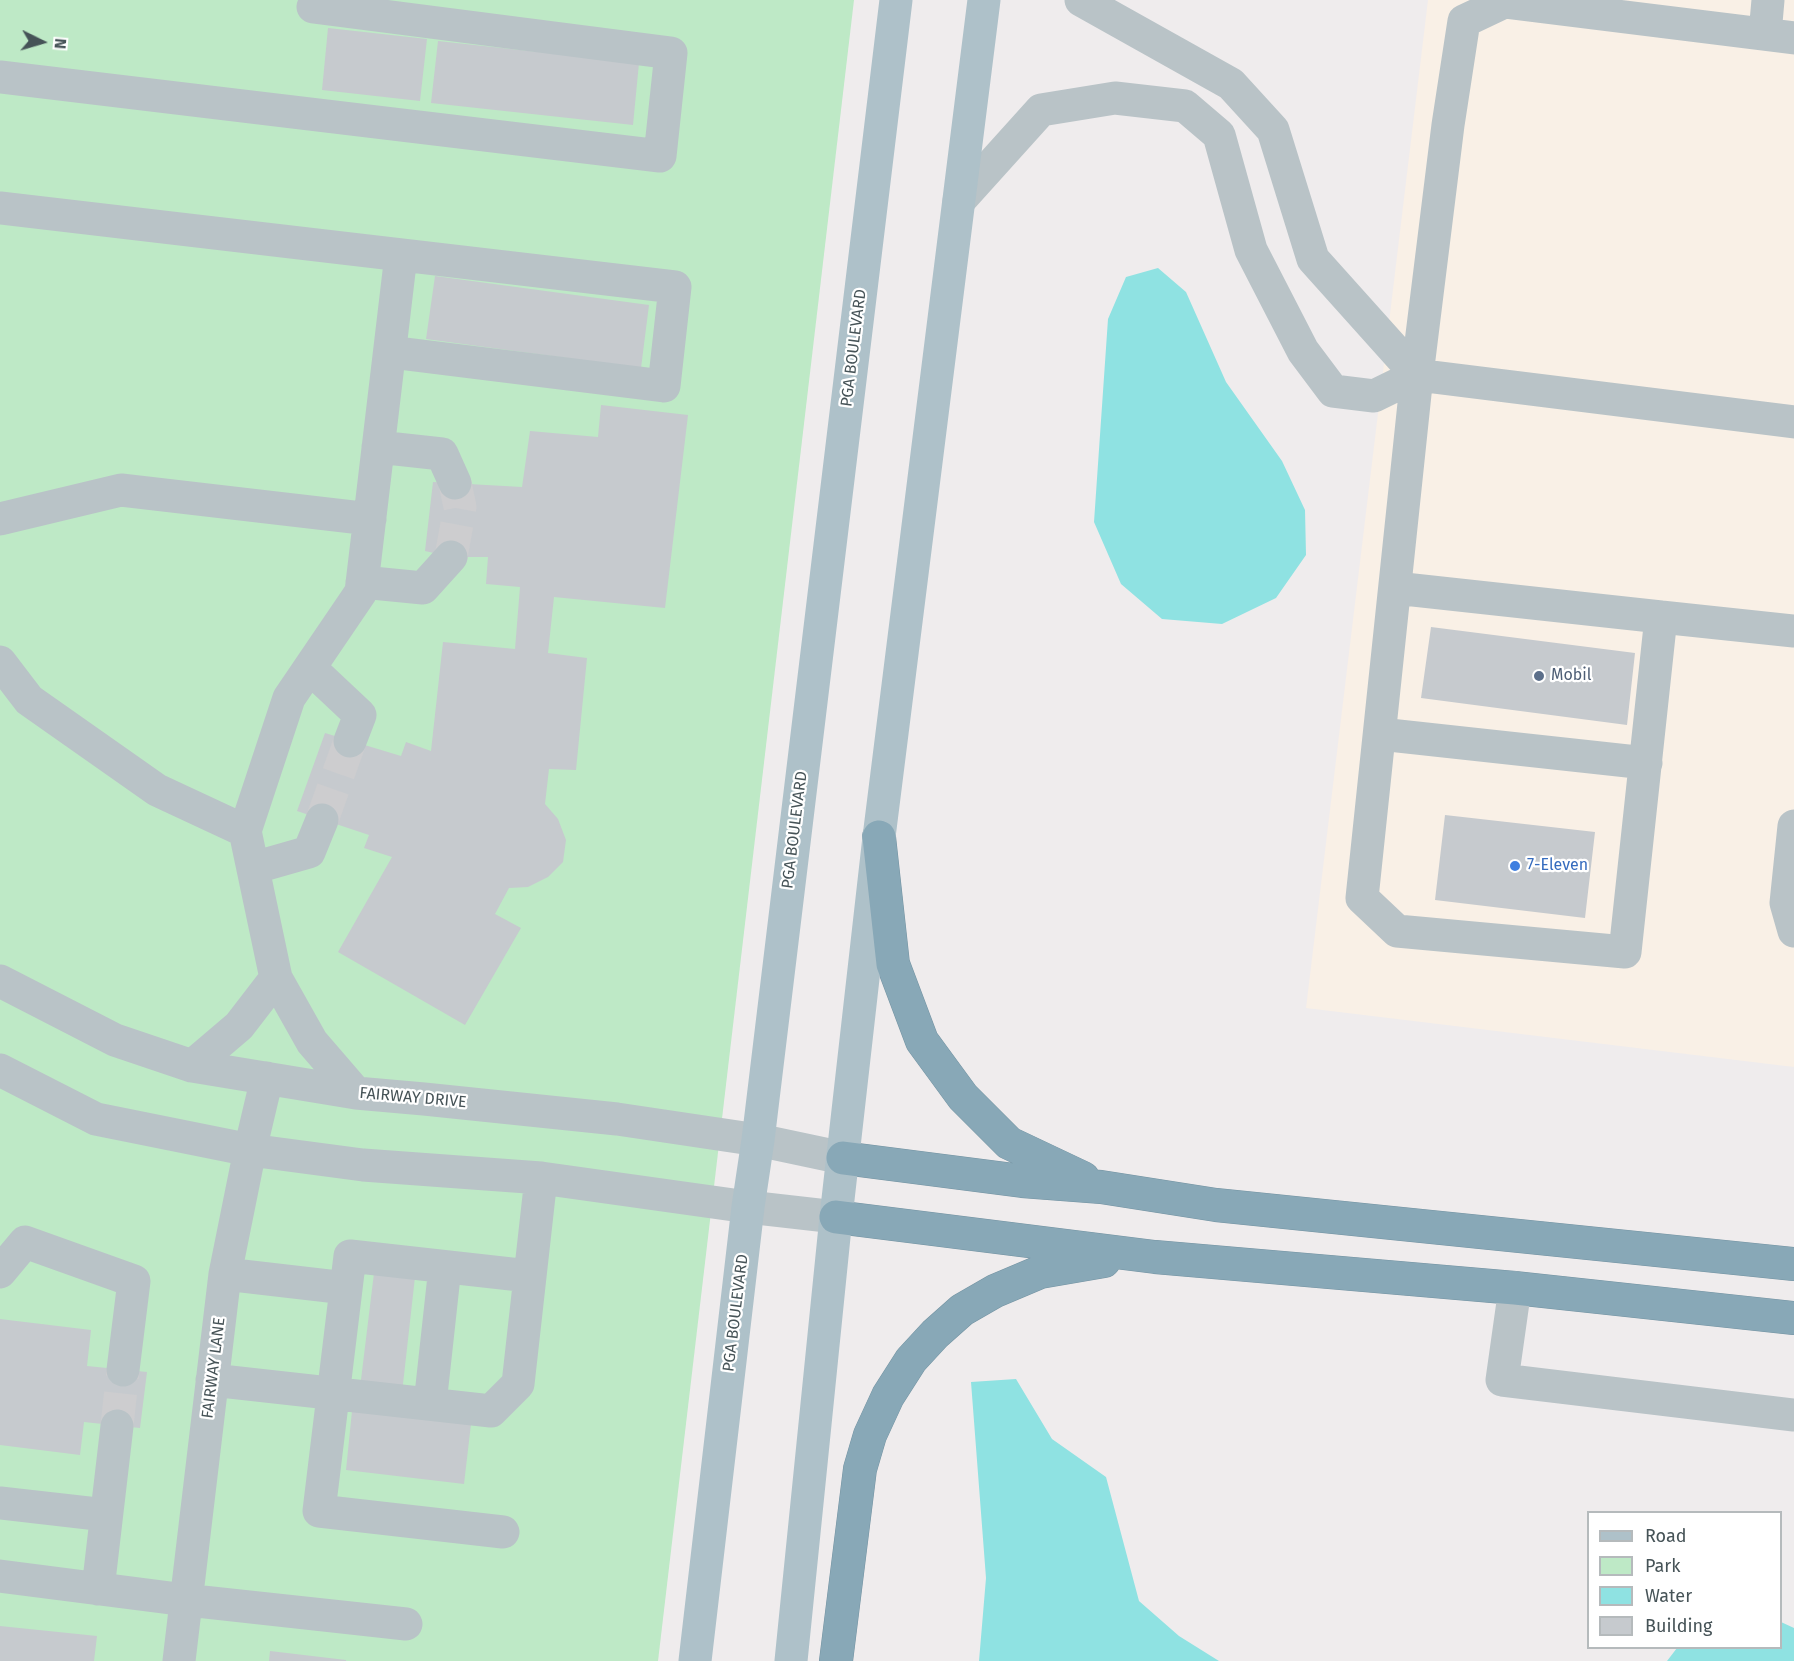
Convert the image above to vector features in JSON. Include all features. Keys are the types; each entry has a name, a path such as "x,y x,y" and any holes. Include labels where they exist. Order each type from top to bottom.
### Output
{"highway":[{"path":"879,837 893,964 922,1041 963,1097 1009,1143 1101,1187"},
{"path":"843,1158 1022,1181 1101,1187 1216,1205 1794,1264"},
{"path":"836,1217 1155,1257 1515,1288 1794,1318"},
{"path":"836,1661 860,1469 870,1435 888,1396 911,1360 962,1310 994,1291 1040,1272 1090,1263 1155,1257"}],"main road":[{"name":"PGA BOULEVARD","path":"695,1661 748,1208 896,0"},
{"path":"791,1661 836,1217 879,837 984,0"}],"street":[{"path":"0,77 660,156 671,53 312,7 316,0"},
{"path":"1081,0 1231,84 1273,130 1313,259 1417,375"},
{"path":"1661,617 1625,952 1397,931 1362,897 1417,375 1448,125 1464,21 1504,1 1779,36 1768,0"},
{"path":"959,201 1041,110 1115,98 1185,106 1219,135 1251,250 1304,351 1333,391 1374,396 1417,375 1794,422"},
{"path":"0,208 675,287 664,386 390,352"},
{"path":"356,1093 312,1042 276,978 245,831 289,698 361,592 401,255"},
{"path":"378,447 442,454 455,483"},
{"path":"0,519 122,490 370,519"},
{"path":"362,582 423,588 451,557"},
{"path":"1395,588 1794,631"},
{"path":"0,662 29,700 157,790 245,831"},
{"path":"310,668 360,715 350,741"},
{"path":"1380,734 1646,763"},
{"path":"253,868 309,852 322,820"},
{"path":"1794,826 1786,903 1794,931"},
{"path":"192,1066 238,1026 276,978"},
{"name":"FAIRWAY DRIVE","path":"0,981 115,1040 192,1066 356,1093 617,1119 758,1140 843,1158"},
{"path":"3,1078 96,1119 250,1150 363,1165 541,1178 748,1208 836,1217"},
{"name":"FAIRWAY LANE","path":"179,1661 225,1274 267,1078"},
{"path":"212,1380 491,1411 518,1384 541,1178"},
{"path":"0,1272 25,1242 134,1281 123,1370"},
{"path":"503,1532 319,1511 350,1256 529,1276"},
{"path":"430,1404 445,1267"},
{"path":"225,1274 346,1288"},
{"path":"1515,1288 1502,1380 1794,1415"},
{"path":"98,1589 117,1426"},
{"path":"0,1503 106,1515"},
{"path":"0,1576 186,1600 406,1624"}],"shaded area":[{"path":"1428,0 1794,0 1794,1067 1306,1008"}],"green space":[{"path":"0,0 854,0 658,1661 0,1661"}],"water":[{"path":"1158,268 1186,292 1226,382 1282,461 1305,510 1306,555 1276,598 1222,624 1162,619 1121,584 1094,522 1108,319 1126,277"},
{"path":"1016,1379 1052,1439 1106,1477 1139,1601 1179,1636 1219,1661 979,1661 986,1578 971,1382"},
{"path":"1782,1622 1794,1628 1794,1661 1667,1661 1676,1649 1782,1649"}],"building":[{"path":"328,28 427,39 420,101 322,90"},
{"path":"438,41 639,63 633,125 431,103"},
{"path":"435,276 649,305 641,368 426,339"},
{"path":"601,405 688,415 665,608 554,597 548,653 587,658 576,770 549,769 545,804 558,819 566,840 563,862 548,877 528,887 509,888 495,914 521,928 465,1025 338,952 392,857 364,848 369,835 297,811 325,733 401,756 406,742 431,751 443,642 515,649 520,587 486,584 488,557 451,557 425,551 433,482 522,487 530,431 598,437"},
{"path":"1431,627 1635,653 1627,725 1421,698"},
{"name":"7-Eleven","path":"1445,815 1595,832 1585,918 1435,900"},
{"path":"374,1273 415,1277 402,1393 360,1388"},
{"path":"0,1319 91,1330 87,1366 147,1372 140,1428 84,1422 80,1455 0,1445"},
{"path":"352,1411 471,1424 464,1484 346,1470"},
{"path":"0,1626 97,1636 94,1661 0,1661"},
{"path":"270,1651 346,1660 346,1661 269,1661"}],"tunnel":[{"path":"451,557 460,507 455,483"},
{"path":"322,820 350,741"},
{"path":"117,1426 123,1370"}],"place":[{"name":"Mobil","path":"1539,676"},
{"name":"7-Eleven","path":"1515,866"}]}
